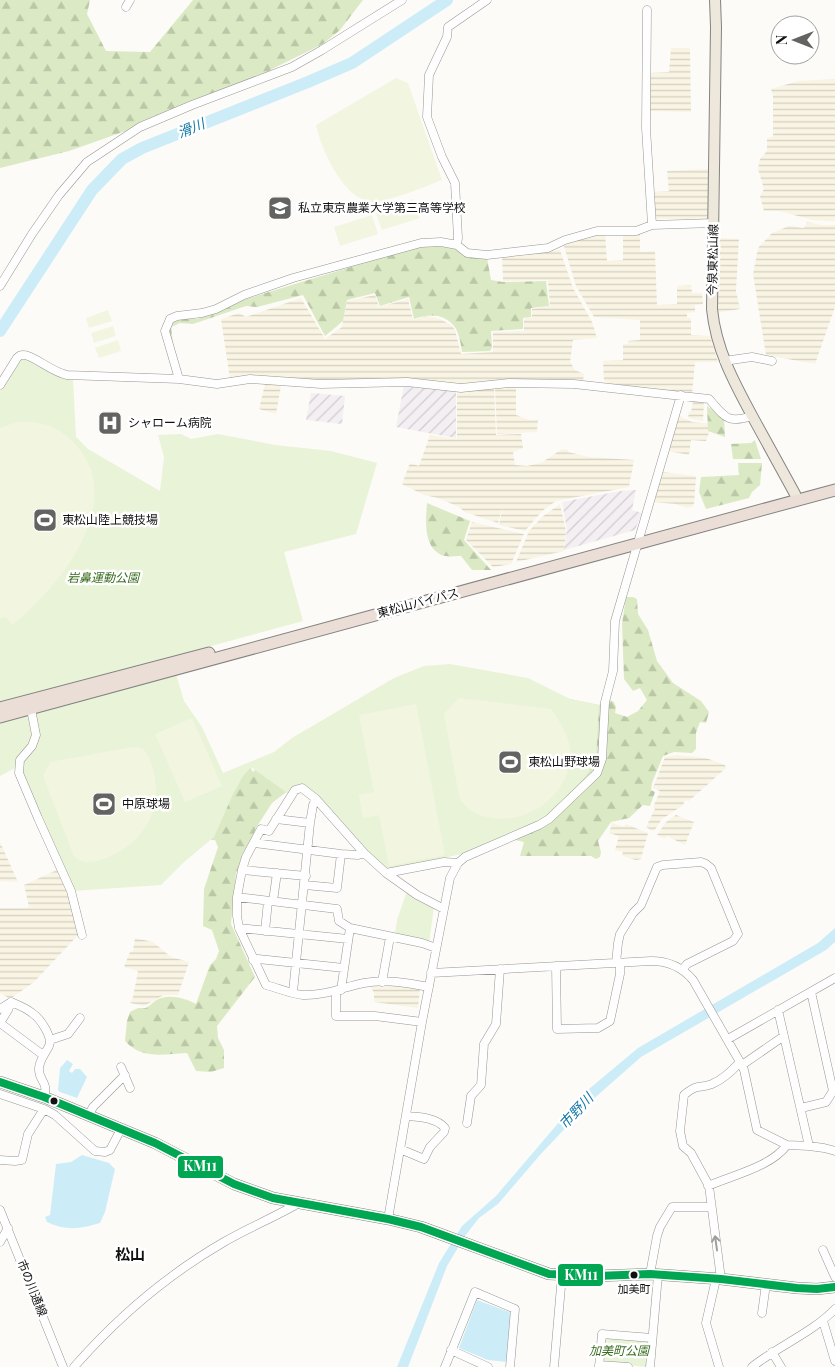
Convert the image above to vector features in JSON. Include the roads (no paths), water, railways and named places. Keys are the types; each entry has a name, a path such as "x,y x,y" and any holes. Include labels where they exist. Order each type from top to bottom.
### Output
{"highway":[{"name":"東松山バイパス","path":"0,717 835,486"},
{"name":"東松山バイパス","path":"0,708 638,540"}],"main road":[{"name":"今泉東松山線","path":"715,0 712,309 717,341 724,361 796,497"},
{"path":"0,1082 44,1097 171,1150 245,1190 274,1198 388,1219 436,1232 549,1274 596,1276 654,1274 807,1289 835,1287"}],"street":[{"path":"0,286 59,195 87,162 140,128 192,104 292,66 322,50 402,0"},
{"path":"457,245 455,183 442,157 427,117 429,75 447,37 448,27 488,0"},
{"path":"647,10 646,128 652,224"},
{"path":"179,379 166,331 168,322 173,317 209,311 244,295 293,278 421,242 441,242 457,245 467,253 487,255 548,248 565,240 597,230 636,231 652,224 714,222"},
{"path":"0,385 19,355 25,355 58,373 67,375 179,379 216,384 250,379 321,384 407,382 461,388 509,383 574,384 709,399 731,420 752,416"},
{"path":"724,361 752,357 772,362"},
{"path":"388,1219 422,1022 450,878 458,864 465,858 540,825 597,773 602,759 605,702 613,671 615,621 681,395"},
{"path":"31,709 36,735 32,746 20,760 19,773 71,891 82,935"},
{"path":"429,987 399,982 364,983 338,990 303,995 266,985 239,928 236,916 242,870 246,856 261,830 269,830 295,790 302,788 316,799 364,853 386,873 418,895 444,909"},
{"path":"293,992 310,823 316,799"},
{"path":"276,819 310,823"},
{"path":"254,843 341,854 358,855 364,853"},
{"path":"242,870 276,873 337,888 341,854"},
{"path":"386,873 444,862 458,864"},
{"path":"556,966 557,1029 598,1028 610,1021 620,974 618,963 620,934 633,913 642,905 657,867 701,862 711,868 738,934 733,941 687,964 683,970"},
{"path":"265,931 276,873"},
{"path":"237,898 337,909 339,921 350,928 422,943 436,948"},
{"path":"239,928 348,939"},
{"path":"350,928 344,968 338,990 336,1016 375,1016 422,1022"},
{"path":"382,982 390,936"},
{"path":"253,960 344,968"},
{"path":"431,974 556,966 667,962 683,970 694,980 728,1039 741,1064 757,1130 787,1145 809,1146 835,1151"},
{"path":"467,1122 471,1096 481,1085 484,1044 496,1024 500,969"},
{"path":"728,1039 835,978"},
{"path":"801,1108 826,1102 834,1089 811,992"},
{"path":"0,1009 11,1002"},
{"path":"11,1002 0,1023 43,1055"},
{"path":"11,1002 32,1012 41,1023 50,1040 49,1046 40,1062 39,1071 46,1086 44,1097"},
{"path":"778,1010 809,1146"},
{"path":"50,1040 68,1034 80,1018"},
{"path":"719,1367 706,1323 718,1279 708,1186 691,1153 683,1146 680,1131 684,1095 695,1086 712,1084 726,1077 741,1064 784,1036"},
{"path":"121,1067 130,1088"},
{"path":"88,1116 92,1107 125,1075"},
{"path":"0,1094 55,1114 95,1151 105,1152 110,1150 121,1130"},
{"path":"0,1160 22,1160 28,1134 44,1109"},
{"path":"400,1149 424,1159 430,1147 444,1132 442,1125 432,1120 406,1116"},
{"path":"708,1186 759,1167 782,1152 787,1145"},
{"path":"74,1367 121,1319 161,1284 226,1240 299,1203"},
{"path":"650,1367 654,1274 657,1236 660,1226 672,1207 710,1208"},
{"name":"市の川通線","path":"0,1210 63,1367"},
{"path":"0,1242 8,1228"},
{"path":"823,1250 835,1277"},
{"path":"554,1367 562,1275"},
{"path":"762,1313 766,1284"},
{"path":"445,1367 475,1292 515,1309 510,1367"},
{"path":"752,1367 772,1352 824,1321 835,1309"},
{"path":"824,1321 835,1361"},
{"path":"628,1367 599,1366 602,1334 652,1338"},
{"path":"451,1350 488,1367"},
{"path":"772,1352 781,1367"}],"water":[{"name":"市野川","path":"835,928 835,942 826,950 641,1057 590,1102 540,1155 498,1204 479,1218 465,1236 447,1266 408,1367 397,1367 439,1263 462,1226 496,1196 583,1094 638,1048 818,943"},
{"path":"67,1060 73,1064 69,1071 72,1073 75,1069 80,1069 87,1077 77,1098 58,1090 60,1068"},
{"path":"82,1155 109,1163 115,1169 105,1212 100,1223 86,1227 67,1228 47,1222 45,1217 50,1215 56,1164 71,1162"},
{"path":"477,1300 511,1314 507,1362 488,1360 459,1348"}],"waterway":[{"name":"滑川","path":"0,331 92,190 122,159 142,148 352,63 447,0"}],"place":[{"name":"私立東京農業大学第三高等学校","path":"280,208"},
{"name":"シャローム病院","path":"110,423"},
{"name":"東松山陸上競技場","path":"45,520"},
{"name":"東松山野球場","path":"510,762"},
{"name":"中原球場","path":"104,804"},
{"name":"加美町","path":"634,1275"}],"district":[{"name":"松山","path":"130,1255"}],"park label":[{"name":"岩鼻運動公園","path":"103,578"},
{"name":"加美町公園","path":"619,1351"}]}
